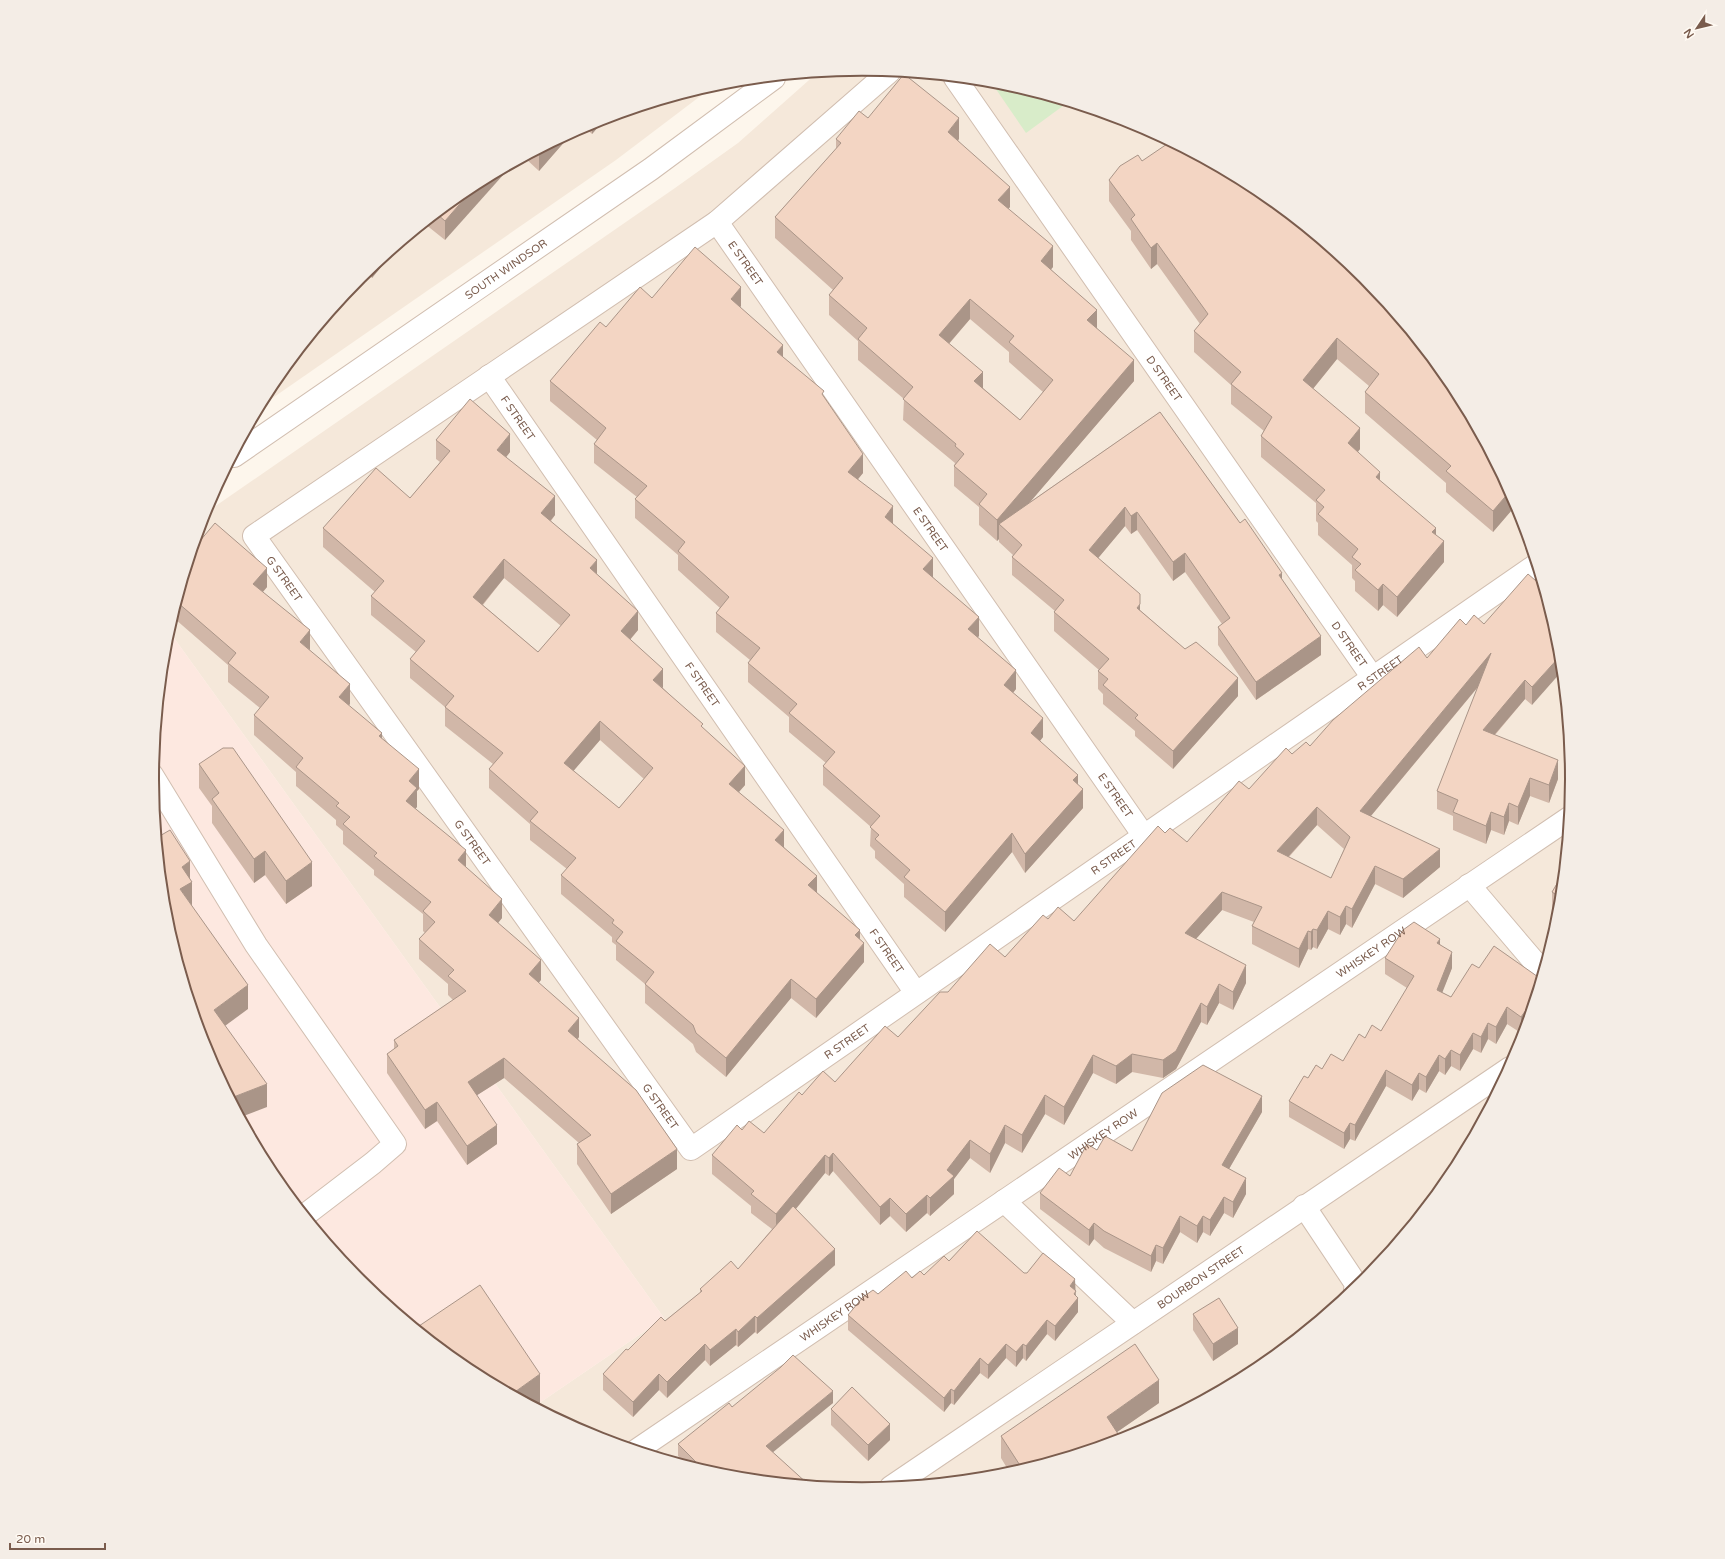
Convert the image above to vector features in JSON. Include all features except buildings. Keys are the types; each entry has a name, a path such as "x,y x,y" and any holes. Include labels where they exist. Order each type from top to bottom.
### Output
{"street":[{"path":"489,376 717,222 883,77"},
{"name":"SOUTH WINDSOR","path":"241,451 651,169 768,83"},
{"name":"D STREET","path":"958,83 1373,678"},
{"name":"E STREET","path":"717,222 1144,836"},
{"name":"G STREET","path":"489,376 254,536 691,1149"},
{"name":"F STREET","path":"489,376 916,993"},
{"name":"R STREET","path":"691,1149 1533,567"},
{"path":"159,787 256,945 395,1144 373,1163 308,1212"},
{"name":"WHISKEY ROW","path":"641,1447 1564,821"},
{"path":"1469,885 1540,969"},
{"name":"BOURBON STREET","path":"899,1481 1501,1074"},
{"path":"1004,1201 1133,1322"},
{"path":"1304,1206 1355,1282"}],"shaded area":[{"path":"862,76 909,78 954,82 1000,90 1045,100 1089,113 1174,149 1214,170 1285,217 1425,357 1472,428 1493,468 1512,510 1529,553 1542,597 1552,642 1560,688 1566,780 1560,871 1552,917 1542,962 1529,1006 1512,1049 1493,1091 1472,1131 1447,1170 1421,1208 1360,1277 1291,1338 1253,1364 1214,1389 1174,1410 1132,1429 1089,1446 1045,1459 1000,1469 954,1477 862,1483 771,1477 680,1459 636,1446 593,1429 539,1404 664,1318 174,638 183,597 196,553 214,507 738,143 811,78"},
{"path":"702,95 616,160 272,398 304,351 365,282 434,221 511,170 551,149 636,113"},
{"path":"174,638 664,1318 539,1404 511,1389 434,1338 365,1277 304,1208 253,1131 232,1091 196,1006 183,962 165,871 159,780 165,688"}],"green space":[{"path":"996,89 1064,105 1026,133"}]}
